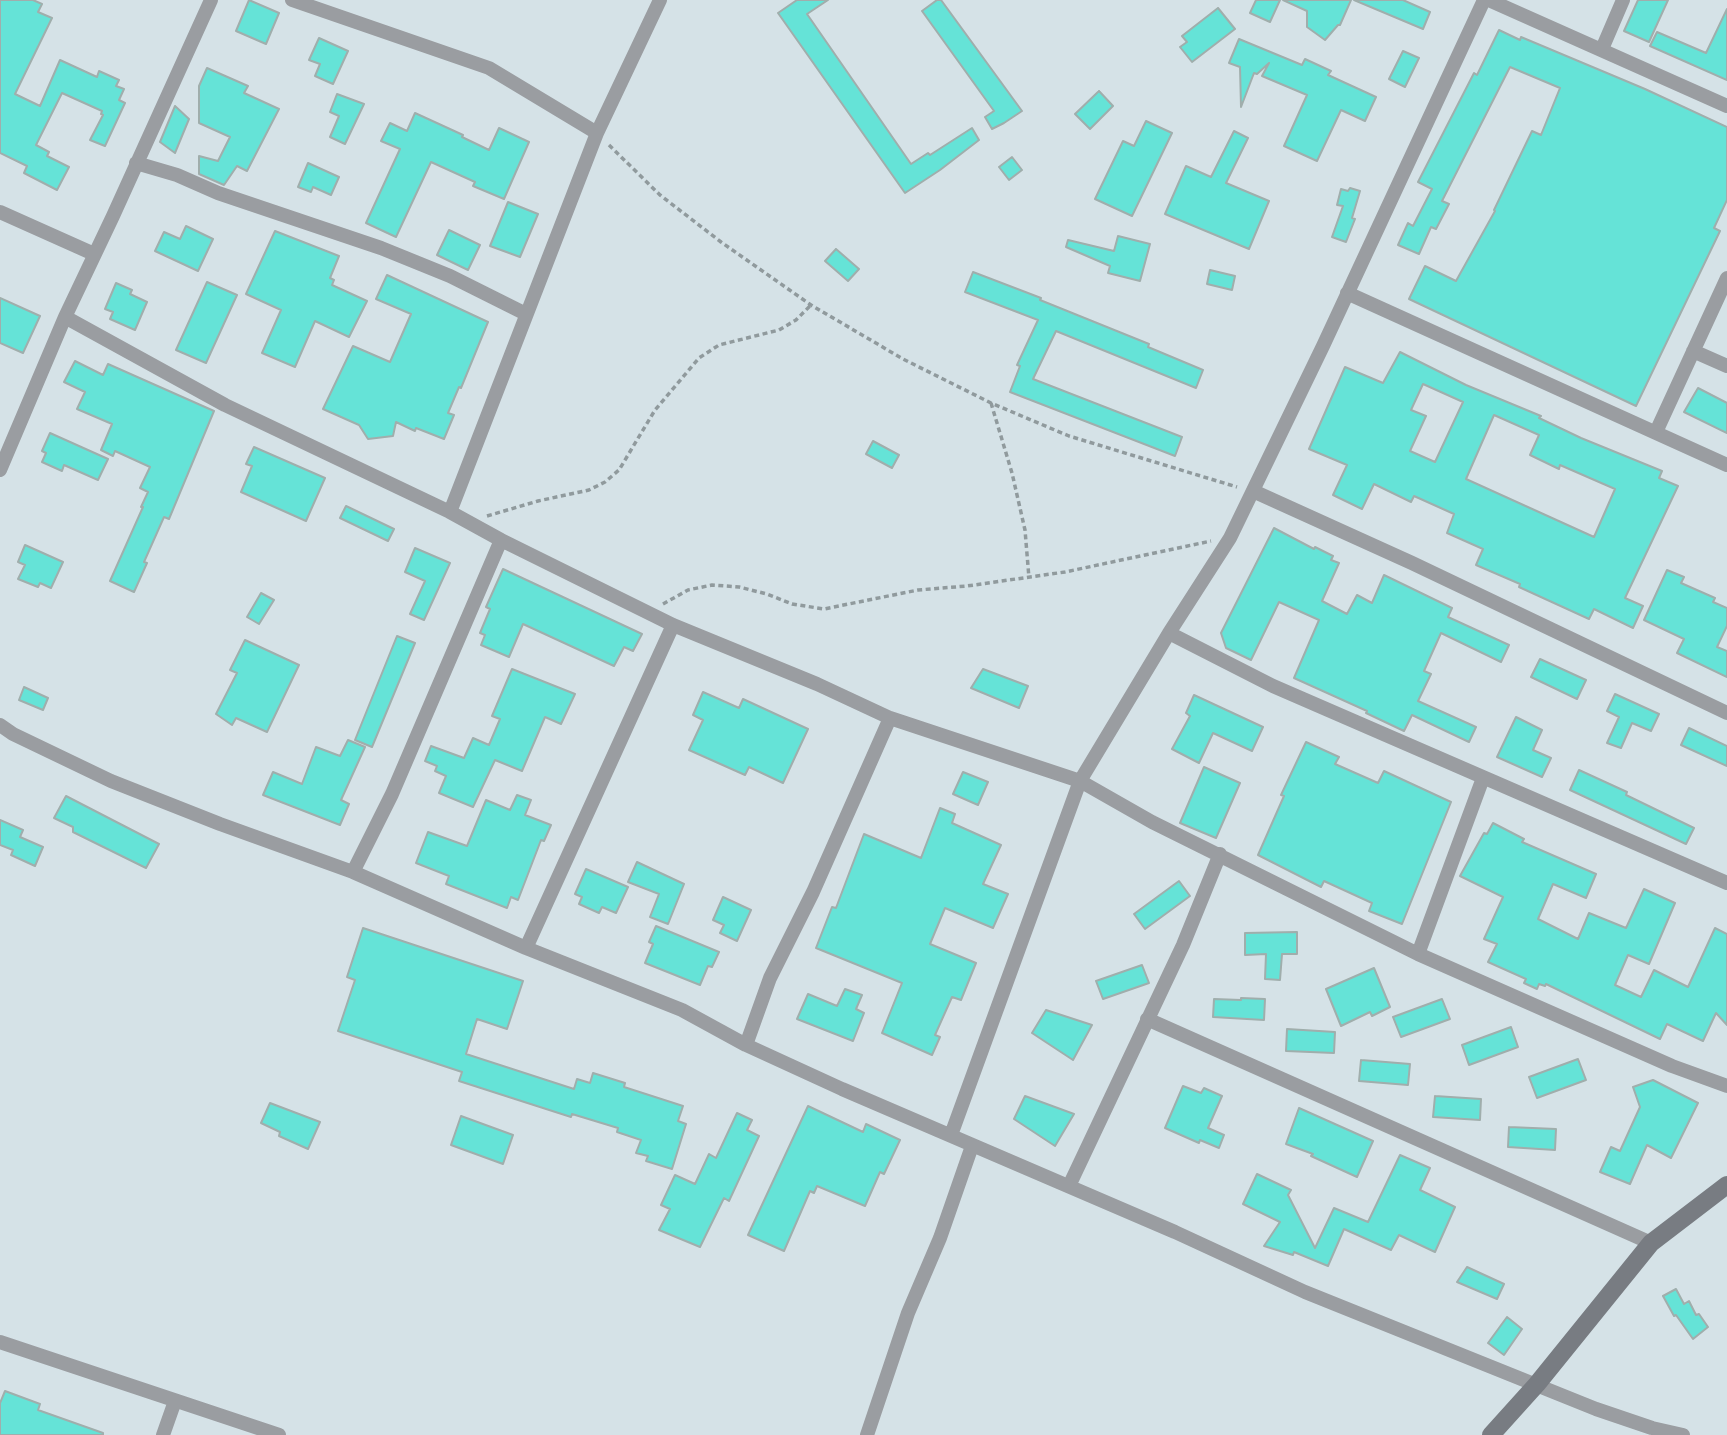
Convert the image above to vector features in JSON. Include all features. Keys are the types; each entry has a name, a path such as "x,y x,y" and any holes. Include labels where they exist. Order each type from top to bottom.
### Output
{"main road":[{"path":"1491,1435 1537,1384 1651,1243 1727,1185"}],"street":[{"path":"0,470 65,317 211,0"},
{"path":"292,0 489,68 597,133"},
{"path":"450,512 597,133 660,0"},
{"path":"951,1135 1080,781 1230,538 1486,0 1727,106"},
{"path":"1602,50 1623,0"},
{"path":"136,163 177,175 218,193 381,248 450,275 526,314"},
{"path":"0,212 94,254"},
{"path":"1656,432 1727,278"},
{"path":"1347,293 1727,465"},
{"path":"65,317 225,405 450,512 673,625 817,684 890,718 1080,781 1152,822 1418,954 1672,1066 1727,1086"},
{"path":"1693,351 1727,366"},
{"path":"1252,491 1412,563 1727,713"},
{"path":"353,872 392,794 501,540"},
{"path":"526,947 673,625"},
{"path":"1169,633 1273,686 1727,883"},
{"path":"746,1045 770,978 819,880 890,718"},
{"path":"0,725 13,734 111,781 353,872 526,947 682,1010 746,1045 842,1089 1069,1186 1305,1292 1596,1409 1652,1428 1683,1435"},
{"path":"1418,954 1483,778"},
{"path":"1069,1186 1183,945 1220,854"},
{"path":"1147,1018 1651,1243"},
{"path":"867,1435 908,1313 940,1238 972,1146"},
{"path":"0,1342 279,1435"},
{"path":"163,1435 175,1401"}],"path":[{"path":"597,133 660,195 811,305 903,359 991,403 1069,436 1177,471 1252,491"},
{"path":"467,521 538,500 589,491 605,482 619,470 655,410 699,358 719,345 779,330 796,320 811,305"},
{"path":"991,403 1023,519 1029,578"},
{"path":"651,614 669,599 688,590 712,585 739,587 792,604 824,609 918,590 1029,578 1153,554 1194,542 1230,538"}],"building":[{"path":"0,0 33,0 42,4 38,12 52,18 15,94 40,106 60,60 97,77 99,71 119,80 116,86 124,89 119,100 125,103 105,146 90,140 103,115 102,111 62,93 36,145 49,152 47,156 69,167 57,190 24,173 27,166 0,153"},
{"path":"249,0 279,13 266,44 236,31"},
{"path":"797,0 828,0 807,14 911,164 972,128 979,140 905,193 778,13"},
{"path":"941,0 1022,111 992,129 985,117 994,111 922,11"},
{"path":"1256,0 1280,0 1270,22 1250,13"},
{"path":"1283,0 1351,0 1340,25 1325,40 1307,27 1307,11"},
{"path":"1354,0 1403,0 1430,12 1423,29"},
{"path":"1638,0 1668,0 1649,42 1624,31"},
{"path":"1218,8 1235,29 1192,62 1180,47 1187,42 1182,36"},
{"path":"1727,9 1727,80 1650,46 1657,32 1706,53"},
{"path":"1499,30 1645,89 1727,127 1727,200 1714,228 1720,231 1636,406 1409,299 1425,266 1456,281 1495,211 1532,131 1541,135 1560,88 1510,67 1442,201 1449,204 1436,229 1431,227 1419,254 1398,245 1408,223 1413,226 1432,189 1418,182"},
{"path":"319,38 348,51 333,84 315,76 320,64 309,60"},
{"path":"1239,39 1302,65 1305,59 1331,71 1328,75 1376,97 1365,121 1341,110 1317,161 1284,146 1307,95 1262,76 1269,63 1257,74 1254,73 1241,107 1240,67 1229,63"},
{"path":"1403,51 1419,58 1405,87 1389,79"},
{"path":"207,68 248,86 244,93 279,109 247,171 237,166 224,185 199,174 199,156 218,161 230,137 199,123 199,86"},
{"path":"1099,91 1113,106 1090,129 1075,114"},
{"path":"337,94 364,104 345,144 330,137 339,116 330,112"},
{"path":"175,106 189,119 175,153 160,142"},
{"path":"415,113 489,150 499,128 529,142 504,199 473,186 475,182 431,162 396,237 366,223 400,149 381,141 390,123 407,131"},
{"path":"1146,121 1172,133 1132,216 1095,199 1123,141 1134,146"},
{"path":"1234,131 1248,138 1226,183 1269,201 1249,249 1165,214 1186,166 1211,177"},
{"path":"1012,157 1022,170 1009,180 999,167"},
{"path":"308,163 339,177 331,195 313,187 311,192 298,187"},
{"path":"1350,188 1360,191 1352,218 1355,219 1346,242 1332,237 1343,206 1337,205 1341,189 1348,191"},
{"path":"508,202 538,214 520,257 490,246"},
{"path":"186,226 213,239 198,271 155,251 164,232 180,239"},
{"path":"449,230 480,245 468,270 437,255"},
{"path":"275,231 339,256 330,278 334,280 332,285 367,301 349,337 315,321 295,367 262,353 281,310 246,294"},
{"path":"1118,236 1150,244 1140,281 1108,273 1110,266 1066,247 1068,240 1114,251"},
{"path":"836,249 859,269 848,281 825,261"},
{"path":"1210,270 1235,276 1232,290 1207,284"},
{"path":"973,272 1149,344 1148,347 1203,370 1196,388 1056,331 1033,379 1182,437 1175,456 1010,392 1020,366 1017,365 1038,320 965,292"},
{"path":"387,275 488,322 448,413 454,415 444,439 416,428 415,431 396,422 393,436 368,439 359,425 323,409 353,346 390,362 411,314 376,299"},
{"path":"207,282 237,295 206,363 176,350"},
{"path":"116,283 132,290 130,294 147,302 135,330 110,319 113,312 105,309"},
{"path":"0,298 40,316 23,353 0,343"},
{"path":"1400,352 1466,385 1541,416 1539,418 1581,438 1662,471 1659,478 1678,486 1625,598 1643,606 1633,628 1594,609 1589,619 1476,565 1483,549 1447,533 1454,514 1414,496 1411,502 1374,484 1362,509 1333,495 1347,465 1309,449 1345,367 1383,383","holes":["1423,384 1463,402 1435,462 1410,451 1426,416 1411,410","1494,415 1539,435 1530,455 1559,469 1560,465 1615,489 1594,537 1466,479"]},
{"path":"75,361 103,375 108,364 214,411 169,519 164,517 144,562 147,563 134,592 110,581 143,507 148,492 140,488 150,467 115,451 113,456 101,450 112,424 77,409 85,392 64,382"},
{"path":"1698,388 1727,403 1727,433 1684,412"},
{"path":"50,433 108,459 98,480 64,465 62,471 42,462 46,453 42,451"},
{"path":"873,441 899,455 892,468 866,454"},
{"path":"254,447 325,478 306,521 241,492 252,466 246,464"},
{"path":"346,506 394,529 388,541 340,518"},
{"path":"1274,528 1333,556 1331,560 1339,563 1322,601 1347,614 1357,595 1372,603 1384,575 1452,608 1448,617 1509,645 1501,662 1441,633 1424,671 1431,674 1418,701 1476,727 1469,742 1412,715 1404,731 1294,678 1319,620 1279,602 1251,660 1226,648 1221,633"},
{"path":"25,545 63,562 51,588 40,583 38,587 18,579 25,565 18,562"},
{"path":"415,548 450,563 424,620 410,614 425,581 405,572"},
{"path":"503,569 642,634 633,651 624,647 614,666 523,624 509,657 481,645 485,635 480,633 490,609 486,607"},
{"path":"1667,570 1684,577 1681,583 1715,598 1713,602 1727,608 1727,626 1717,647 1727,651 1727,677 1677,653 1684,639 1644,620"},
{"path":"261,593 274,600 259,624 247,617"},
{"path":"397,636 415,643 372,747 355,740"},
{"path":"245,640 299,665 267,732 236,718 232,725 216,714 237,673 230,670"},
{"path":"1540,659 1586,680 1577,699 1531,677"},
{"path":"512,669 575,694 561,724 545,717 522,771 495,760 473,807 439,793 446,776 435,771 437,766 425,761 431,746 464,758 473,738 489,745 500,719 492,716"},
{"path":"983,669 1028,686 1019,708 971,688"},
{"path":"24,687 48,698 43,710 19,700"},
{"path":"703,692 739,708 743,699 808,729 783,783 749,767 745,775 689,750 703,720 693,715"},
{"path":"1615,694 1659,714 1651,731 1632,723 1621,748 1607,743 1619,717 1607,711"},
{"path":"1194,695 1263,727 1252,751 1213,733 1199,763 1172,749 1190,716 1186,713"},
{"path":"1516,717 1542,730 1533,750 1551,758 1542,777 1497,757"},
{"path":"1689,728 1727,746 1727,766 1681,745"},
{"path":"348,740 365,747 341,800 349,804 340,825 263,795 273,772 302,784 316,747 340,756"},
{"path":"1306,742 1339,757 1335,764 1378,783 1384,771 1451,802 1402,924 1369,911 1372,903 1324,881 1321,887 1258,855 1284,796 1281,795"},
{"path":"1204,767 1240,783 1216,838 1180,823"},
{"path":"1579,770 1694,828 1686,844 1570,790"},
{"path":"963,772 988,782 978,805 953,794"},
{"path":"517,795 531,800 525,815 551,825 544,841 541,840 518,900 511,897 507,908 446,884 449,876 416,863 428,832 467,846 486,800 510,810"},
{"path":"66,796 159,844 146,868 73,832 73,827 54,818"},
{"path":"940,808 955,814 952,823 1001,845 983,884 1008,894 993,928 945,908 930,944 976,963 961,1000 952,997 935,1035 940,1037 932,1055 882,1033 902,983 816,948 832,907 836,908 864,834 921,858"},
{"path":"0,820 23,830 20,837 43,847 35,866 11,855 13,850 0,845"},
{"path":"1493,823 1524,839 1522,842 1596,874 1586,898 1553,884 1538,919 1578,939 1589,913 1626,928 1644,889 1675,903 1649,964 1628,955 1615,985 1641,997 1654,970 1688,987 1715,928 1727,934 1727,1025 1716,1013 1703,1041 1667,1024 1660,1039 1546,984 1539,984 1537,989 1524,983 1526,979 1488,962 1497,944 1484,939 1503,897 1460,876 1484,833 1487,834"},
{"path":"637,862 684,884 668,924 650,917 659,894 628,882"},
{"path":"586,869 628,887 616,913 602,907 599,913 579,904 582,897 575,894"},
{"path":"1179,881 1190,896 1145,929 1134,914"},
{"path":"723,897 751,910 737,941 720,933 724,925 713,920"},
{"path":"656,926 719,952 712,967 708,966 700,985 645,963 653,944 649,942"},
{"path":"363,928 523,981 507,1029 477,1019 466,1054 574,1089 577,1079 590,1083 593,1073 625,1083 624,1087 683,1106 678,1121 686,1124 672,1169 646,1161 648,1156 636,1153 641,1140 617,1132 618,1128 572,1114 571,1117 459,1081 462,1072 338,1031 355,980 347,977"},
{"path":"1297,932 1297,954 1282,954 1280,980 1265,979 1266,954 1245,955 1245,933"},
{"path":"1142,965 1149,983 1103,999 1096,981"},
{"path":"1374,968 1390,1007 1372,1016 1370,1012 1341,1026 1326,989"},
{"path":"845,989 862,995 856,1009 864,1013 853,1041 797,1019 808,994 837,1006"},
{"path":"1214,999 1265,999 1264,1020 1213,1017"},
{"path":"1442,999 1450,1019 1401,1037 1393,1017"},
{"path":"1046,1010 1092,1025 1073,1060 1032,1033"},
{"path":"1511,1027 1518,1047 1469,1065 1462,1045"},
{"path":"1287,1029 1335,1032 1334,1053 1286,1051"},
{"path":"1578,1059 1586,1080 1537,1098 1529,1077"},
{"path":"1361,1060 1410,1064 1408,1085 1359,1081"},
{"path":"1653,1080 1698,1103 1671,1158 1647,1145 1630,1184 1600,1172 1611,1147 1620,1151 1640,1107 1633,1087"},
{"path":"1183,1086 1201,1093 1204,1088 1222,1096 1208,1128 1224,1135 1219,1148 1200,1140 1199,1143 1165,1128"},
{"path":"1025,1096 1074,1114 1055,1146 1014,1119"},
{"path":"1435,1096 1481,1099 1480,1120 1433,1117"},
{"path":"270,1103 320,1122 308,1149 279,1136 280,1132 261,1123"},
{"path":"808,1106 863,1132 866,1124 900,1140 884,1174 880,1172 865,1206 817,1186 814,1193 810,1191 784,1251 748,1235"},
{"path":"1299,1108 1373,1141 1357,1177 1311,1156 1313,1154 1286,1144"},
{"path":"737,1113 752,1120 747,1130 759,1136 729,1201 724,1198 700,1247 659,1230 670,1209 661,1205 675,1175 695,1184 709,1154 716,1158"},
{"path":"461,1116 513,1135 503,1164 451,1145"},
{"path":"1509,1127 1556,1129 1555,1150 1508,1147"},
{"path":"1400,1155 1430,1168 1420,1190 1455,1207 1435,1252 1399,1235 1391,1250 1344,1229 1328,1266 1294,1252 1293,1255 1264,1246 1280,1222 1243,1204 1257,1174 1291,1190 1288,1195 1315,1248 1334,1208 1368,1222"},
{"path":"1467,1267 1504,1284 1497,1299 1457,1282"},
{"path":"1676,1289 1684,1304 1689,1301 1696,1315 1699,1314 1708,1327 1693,1339 1676,1315 1674,1316 1663,1296"},
{"path":"1507,1317 1522,1329 1504,1355 1488,1343"},
{"path":"5,1391 40,1404 38,1410 103,1435 0,1435 0,1403"}]}
